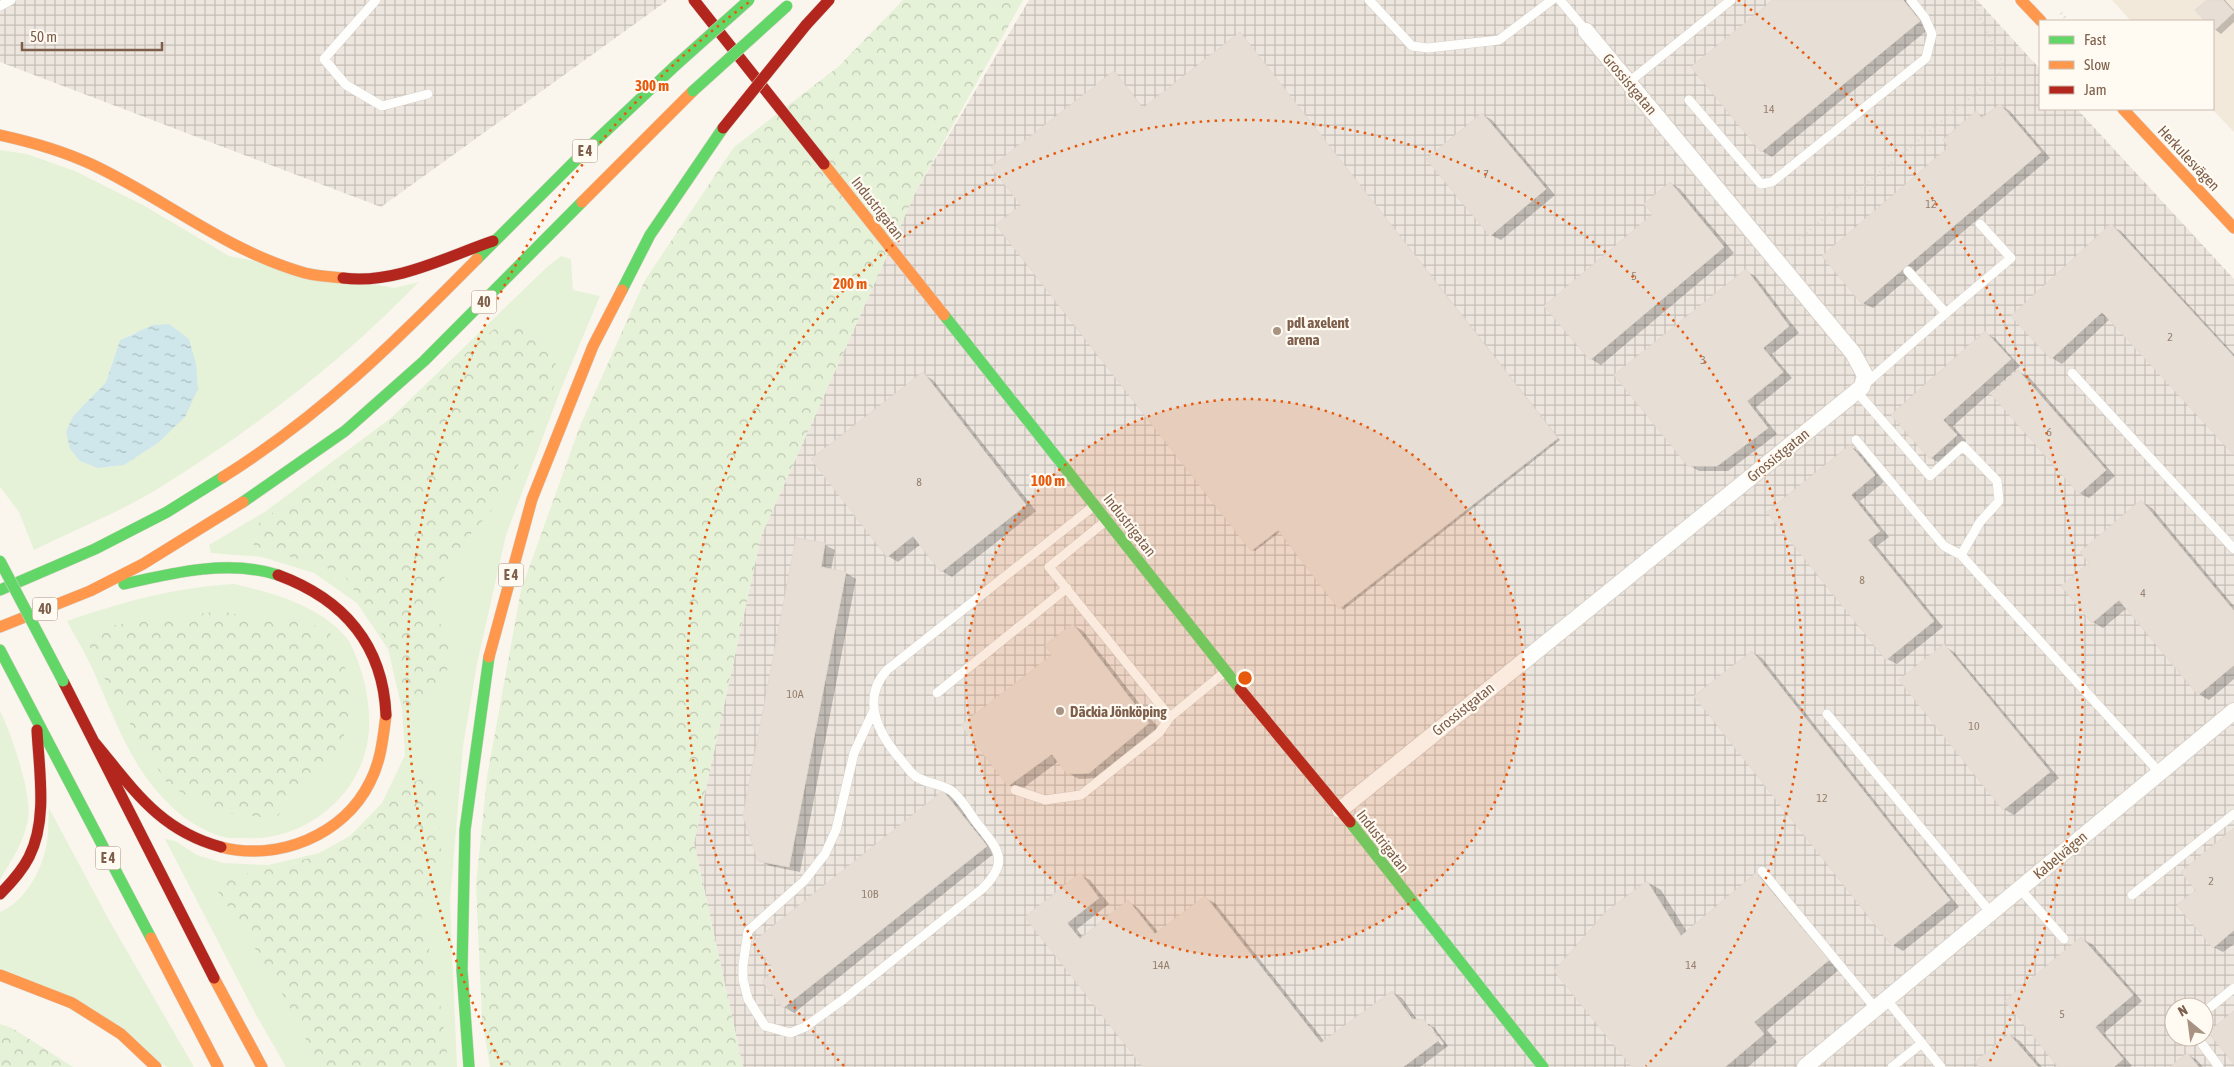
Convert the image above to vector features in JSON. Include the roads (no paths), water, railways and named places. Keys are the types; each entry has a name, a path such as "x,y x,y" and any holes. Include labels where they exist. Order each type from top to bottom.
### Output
{"main road":[{"name":"Industrigatan","path":"694,0 1226,672 1340,810 1543,1067"},
{"name":"E 4","path":"0,590 96,549 167,512 261,453 324,405 384,353 587,149 675,66 749,0"},
{"name":"E 4","path":"469,1067 462,970 465,830 492,648 532,499 593,346 650,235 723,128 806,24 829,0"},
{"path":"2021,0 2040,20"},
{"name":"40","path":"0,627 90,590 143,564 208,525 281,477 345,430 424,361 693,91 790,3"},
{"name":"Herkulesvägen","path":"2123,110 2234,228"},
{"path":"0,135 38,144 79,160 236,246 283,268 315,276 356,280 387,276 498,239"},
{"path":"0,561 64,681 205,961 262,1067"},
{"path":"90,590 198,571 237,570 274,574 307,586 339,608 363,635 377,666 385,696 385,729 379,760 364,792 339,819 312,838 285,850 254,853 222,850 192,837 160,818 95,743"},
{"name":"E 4","path":"0,650 218,1067"},
{"path":"0,894 17,876 31,851 38,824 36,721"},
{"path":"0,975 72,1003 121,1034 156,1067"}],"street":[{"name":"Grossistgatan","path":"1340,810 1860,389 1865,375 1861,364 1586,30"},
{"name":"Kabelvägen","path":"1805,1067 2234,711"}],"lane":[{"path":"0,6 11,0"},
{"path":"376,0 324,59 346,85 382,106 428,94"},
{"path":"1369,0 1412,46 1428,48 1500,40 1552,0"},
{"path":"1560,0 1586,30"},
{"path":"1629,82 1731,0"},
{"path":"1689,100 1761,184 1772,182 1926,58 1932,34 1925,18 1911,0"},
{"path":"1961,555 1980,522 1998,501 1997,481 1963,446 1930,476 1860,389 2011,258 1980,224"},
{"path":"1908,271 1946,313"},
{"path":"2072,373 2234,549"},
{"path":"1856,440 1944,546 1961,555 2160,773"},
{"path":"874,710 854,753 836,830 825,854 804,881 748,931 743,979 748,1000 765,1026 777,1030 790,1033 820,1016 974,896 995,876 999,858 995,847 954,792 914,776 893,751 878,723 874,710 874,698 878,681 887,670 1095,505"},
{"path":"1107,520 1049,567 1170,717"},
{"path":"936,693 1067,588"},
{"path":"1015,790 1045,800 1081,795 1159,734 1170,717 1226,672"},
{"path":"1827,714 1991,913"},
{"path":"2132,895 2234,814"},
{"path":"1762,871 1881,1004 1922,1043 1941,1067"},
{"path":"2020,889 2064,939"},
{"path":"2214,1004 2234,988"},
{"path":"1892,1067 1922,1043"},
{"path":"2204,1047 2219,1067"}],"water":[{"path":"169,324 189,339 196,364 198,389 185,417 158,443 124,465 98,468 80,461 70,449 66,432 73,416 106,382 120,340 153,325"}],"place":[{"name":"pdl axelent arena","path":"1277,331"},
{"name":"Däckia Jönköping","path":"1060,711"}]}
